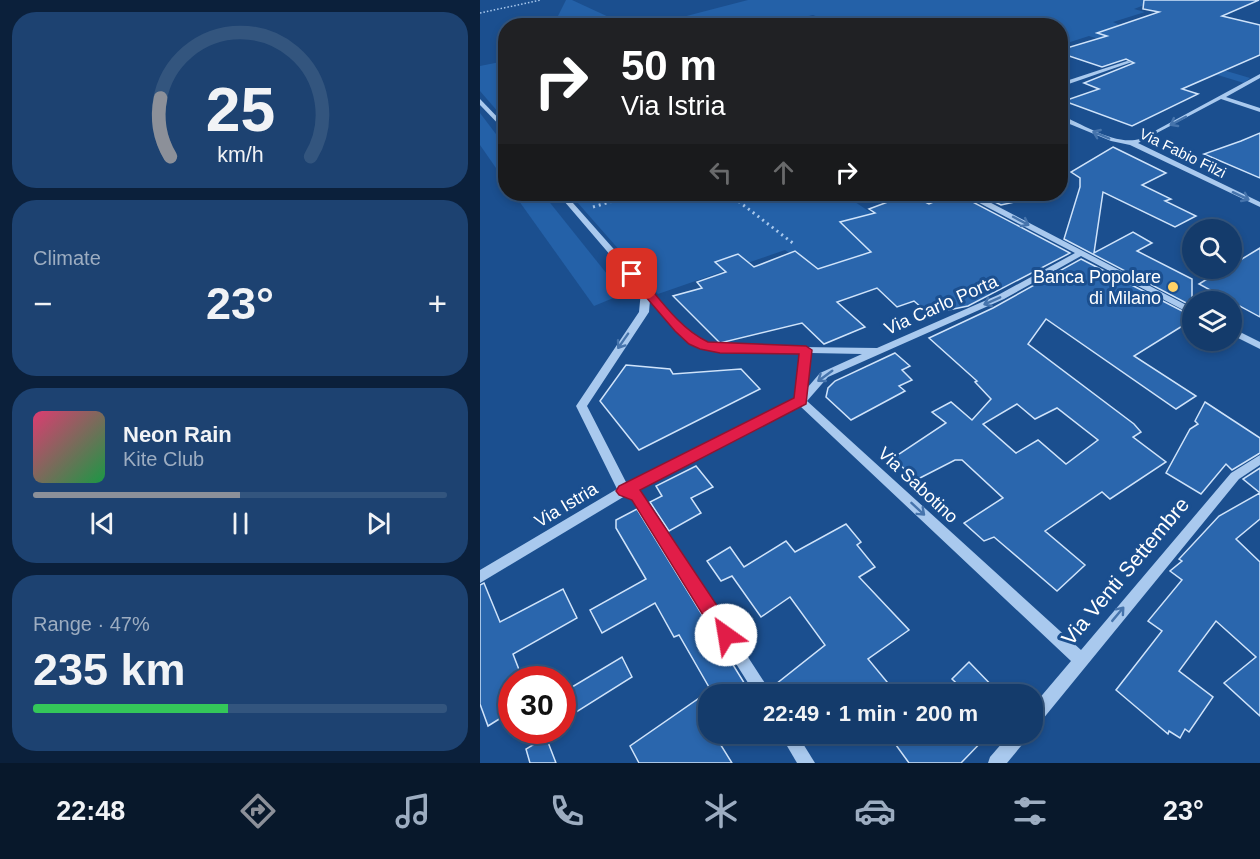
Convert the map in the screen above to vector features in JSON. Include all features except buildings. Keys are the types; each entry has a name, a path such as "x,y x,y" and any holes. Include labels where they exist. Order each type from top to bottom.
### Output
{"street":[{"path":"1068,82 1129,62"},
{"path":"1132,142 1142,140 1260,76"},
{"path":"1223,98 1260,110"},
{"path":"480,101 498,121"},
{"name":"Via Fabio Filzi","path":"1068,121 1113,140 1132,142 1260,205"},
{"name":"Via Carlo Porta","path":"568,201 679,328 693,341 720,349 878,351 1001,297 1081,253"},
{"path":"982,201 1182,306"},
{"path":"646,289 644,312 581,406 624,491 637,495 758,684"},
{"path":"1242,336 1260,346"},
{"path":"801,401 806,350"},
{"path":"801,401 824,375 878,351"},
{"name":"Via Istria","path":"480,578 624,491 801,401"},
{"name":"Via Sabotino","path":"801,401 1080,659"},
{"name":"Via Venti Settembre","path":"1043,704 1235,476 1260,459"},
{"path":"795,744 807,763"},
{"path":"996,763 1012,744"}],"path":[{"path":"480,13 541,0"},
{"path":"578,212 614,201"},
{"path":"738,201 794,244"}],"shaded area":[{"path":"566,0 572,0 611,18 557,18"},
{"path":"748,0 1157,0 1134,9 1145,12 1113,22 1120,25 1098,33 1250,78 1244,83 1089,36 1068,43 1068,18 820,18 813,15 800,18 679,18"},
{"path":"498,63 498,112 480,91 480,66"},
{"path":"480,113 498,137 498,171 480,145"},
{"path":"519,201 549,201 623,294 594,306"},
{"path":"576,201 854,201 879,218 883,248 817,274 785,250 658,294"}],"place":[{"name":"Banca Popolare di Milano","path":"1173,287"}],"route":[{"path":"632,274 693,341 720,349 806,350 801,401 624,491 637,495 726,635"}]}
